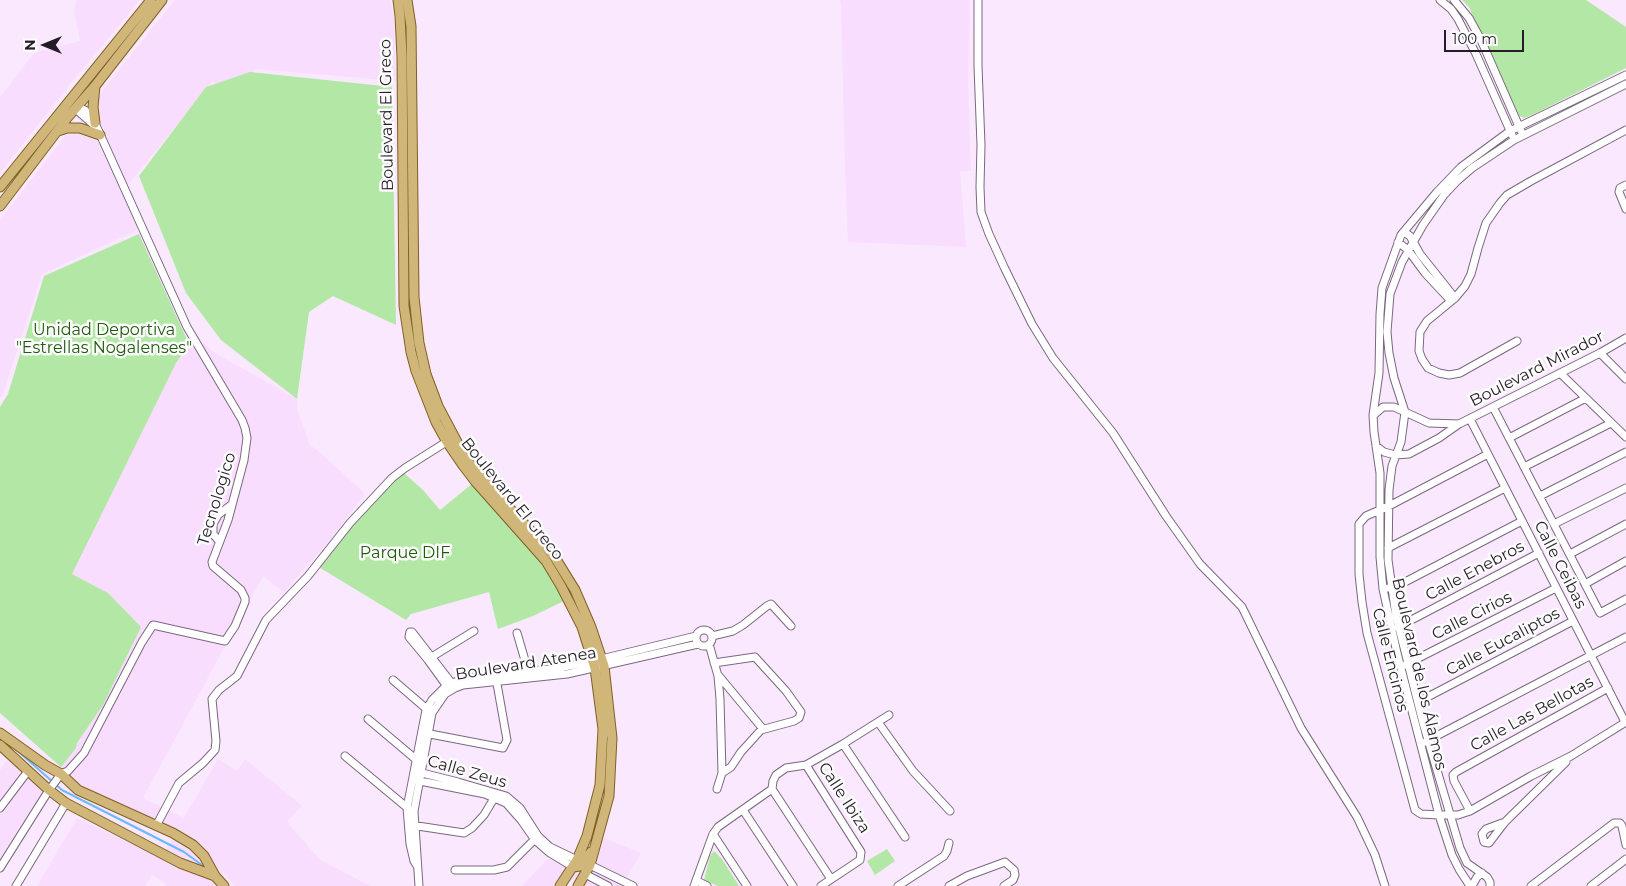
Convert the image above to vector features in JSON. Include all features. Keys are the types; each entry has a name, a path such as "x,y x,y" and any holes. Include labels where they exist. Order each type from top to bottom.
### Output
{"main road":[{"path":"0,187 151,0"},
{"path":"0,206 162,0"},
{"name":"Boulevard El Greco","path":"398,0 401,27 414,297 419,343 429,382 450,439 477,474 554,556 576,590 599,664 612,738 609,796 590,865 579,867 560,886"},
{"name":"Boulevard El Greco","path":"407,0 411,26 407,154"},
{"path":"51,123 78,107 80,97 90,84 90,76"},
{"path":"58,132 67,128 98,129 93,106 95,86"},
{"name":"Boulevard El Greco","path":"577,886 579,867 600,785 603,729 599,664"},
{"path":"0,732 78,790 173,833 199,850 215,876 224,886"},
{"path":"0,745 28,772 66,803 194,869 215,876"},
{"path":"579,867 596,845"},
{"path":"194,869 199,867 200,864 199,850"}],"street":[{"path":"978,0 981,212 1004,269 1032,324 1053,358 1113,433 1196,559 1242,607 1302,728 1357,817 1375,855 1385,886"},
{"path":"1440,0 1451,9 1458,19 1514,140"},
{"path":"1454,0 1469,18 1481,40 1523,136"},
{"name":"Boulevard de los Álamos","path":"1471,886 1452,855 1439,815 1404,666 1383,589 1380,549 1380,473 1373,415 1379,373 1382,288 1398,242 1404,232 1448,180 1480,152 1519,127 1626,75"},
{"name":"Boulevard de los Álamos","path":"1490,885 1489,879 1468,863 1464,857 1418,702 1404,666 1391,587 1388,548 1390,475 1403,430 1405,412 1394,378 1389,353 1387,332 1390,294 1394,280 1408,250 1444,195 1457,181 1479,163 1514,140 1626,84"},
{"name":"Tecnologico","path":"60,776 68,771 84,753 142,642 153,625 225,641 245,606 245,598 240,590 212,564 228,520 244,460 247,438 242,420 187,327 98,129 79,112 78,107"},
{"path":"1517,341 1460,373 1449,375 1428,368 1422,360 1419,351 1420,332 1427,321 1465,286 1471,274 1484,228 1492,212 1500,203 1508,195 1531,181 1626,130"},
{"path":"1626,185 1620,188 1618,192 1626,209"},
{"path":"1404,232 1414,242 1432,274"},
{"path":"1398,242 1432,274 1453,299"},
{"name":"Boulevard Mirador","path":"1396,455 1404,455 1418,449 1459,424 1626,338"},
{"path":"1600,353 1626,379"},
{"path":"1560,372 1626,437"},
{"path":"1509,438 1586,398"},
{"name":"Boulevard Mirador","path":"1373,415 1386,406 1394,406 1429,423 1459,424"},
{"path":"1493,407 1600,613 1626,599"},
{"name":"Calle Ceibas","path":"1470,420 1626,722"},
{"path":"1524,467 1611,423"},
{"path":"156,826 179,783 215,750 216,741 212,699 219,690 237,676 266,620 308,576 374,496 405,468 450,439"},
{"path":"1376,446 1384,452 1396,455"},
{"path":"1540,496 1626,452"},
{"name":"Calle Encinos","path":"1439,815 1420,814 1415,810 1368,633 1362,602 1358,529 1362,519 1488,454"},
{"path":"1388,548 1505,488"},
{"path":"1554,524 1626,488"},
{"path":"219,541 214,534 213,524 218,515 231,504"},
{"path":"1383,589 1391,587 1522,521"},
{"path":"1570,554 1626,524"},
{"name":"Calle Enebros","path":"1398,627 1538,553"},
{"path":"1585,584 1626,562"},
{"name":"Calle Cirios","path":"1404,666 1556,588"},
{"path":"712,636 733,631 743,626 771,604 791,626"},
{"name":"Calle Eucaliptos","path":"1418,702 1573,621"},
{"path":"451,686 430,658 474,631"},
{"path":"709,644 703,646 697,640 699,631 708,631 712,636"},
{"path":"517,633 529,674"},
{"path":"712,636 709,644 718,676 722,773 717,790"},
{"path":"1421,744 1626,637"},
{"name":"Boulevard Atenea","path":"419,886 417,866 412,853 410,809 432,700 466,678 496,678 599,664 697,640"},
{"path":"714,663 755,657 786,691 801,712 799,718 763,729 741,752 731,767 722,773"},
{"path":"718,676 763,729"},
{"path":"425,733 503,748 506,746 507,740 496,678"},
{"path":"393,680 429,711"},
{"name":"Calle Las Bellotas","path":"1470,811 1454,781 1453,775 1456,772 1608,688"},
{"path":"831,879 772,789 773,780 781,771 794,765 806,765 844,744 888,715"},
{"path":"368,718 419,762"},
{"path":"878,722 913,771 950,811"},
{"path":"1439,815 1460,814 1470,811 1531,776 1571,756 1626,722"},
{"path":"844,744 906,837"},
{"path":"345,756 410,809"},
{"path":"1505,822 1571,756"},
{"name":"Calle Ibiza","path":"806,765 861,852 860,860 821,886"},
{"path":"0,808 28,772"},
{"path":"0,868 49,789 60,776"},
{"name":"Calle Zeus","path":"417,776 496,795 514,802 536,838 608,886"},
{"path":"1531,776 1539,787"},
{"path":"700,885 713,834 718,827 772,789"},
{"path":"410,825 464,833 472,828 484,815 496,795"},
{"path":"16,886 66,803"},
{"path":"743,810 793,886"},
{"path":"1531,886 1609,826 1620,823 1623,828 1626,845"},
{"path":"713,834 747,886"},
{"path":"455,870 500,869 507,866 536,838"},
{"path":"898,886 944,856 949,843"},
{"path":"1591,886 1626,859"},
{"path":"949,886 967,876 1005,862 1014,870 1015,875 1013,880 1004,886"},
{"path":"590,865 633,886"},
{"path":"1471,886 1482,873"}],"shaded area":[{"path":"77,0 140,0 70,84 0,173 0,97 34,53 80,41 74,10"},
{"path":"175,0 390,0 394,16 396,81 256,69 223,103 213,81 127,186 97,113 96,104 102,91"},
{"path":"840,0 970,0 968,79 971,171 960,171 966,247 848,242"},
{"path":"77,132 91,134 100,139 138,230 42,274 2,397 0,397 0,220 66,135"},
{"path":"194,330 202,342 215,353 297,399 298,412 310,445 365,494 329,541 284,592 263,576 143,798 184,818 218,759 237,771 245,759 302,806 287,822 320,860 371,886 235,886 223,872 215,886 165,886 166,884 152,875 145,886 37,886 77,818 161,858 178,829 135,814 74,785 61,767 103,705 108,593 72,574 69,563"},
{"path":"7,760 43,790 0,862 0,770"},
{"path":"584,830 641,853 622,886 587,886 563,876 554,886 522,886 549,858 567,868"}],"green space":[{"path":"1462,0 1586,0 1626,27 1626,68 1534,114 1525,118 1519,116 1469,7"},
{"path":"250,72 392,87 396,325 333,296 309,312 297,399 221,340 186,293 139,176 206,87"},
{"name":"Unidad Deportiva \"Estrellas Nogalenses\"","path":"139,234 189,344 176,363 72,574 108,593 141,627 103,705 77,743 76,748 61,767 0,713 0,407 8,394 44,276"},
{"name":"Parque DIF","path":"404,473 423,490 440,510 478,479 570,598 533,616 498,629 489,592 411,614 406,620 317,566 393,479"},
{"path":"887,849 895,861 875,875 867,861"},
{"path":"714,851 722,859 739,886 718,886 704,880 710,856"}],"waterway":[{"path":"12,746 62,790 184,852 206,868"}]}
